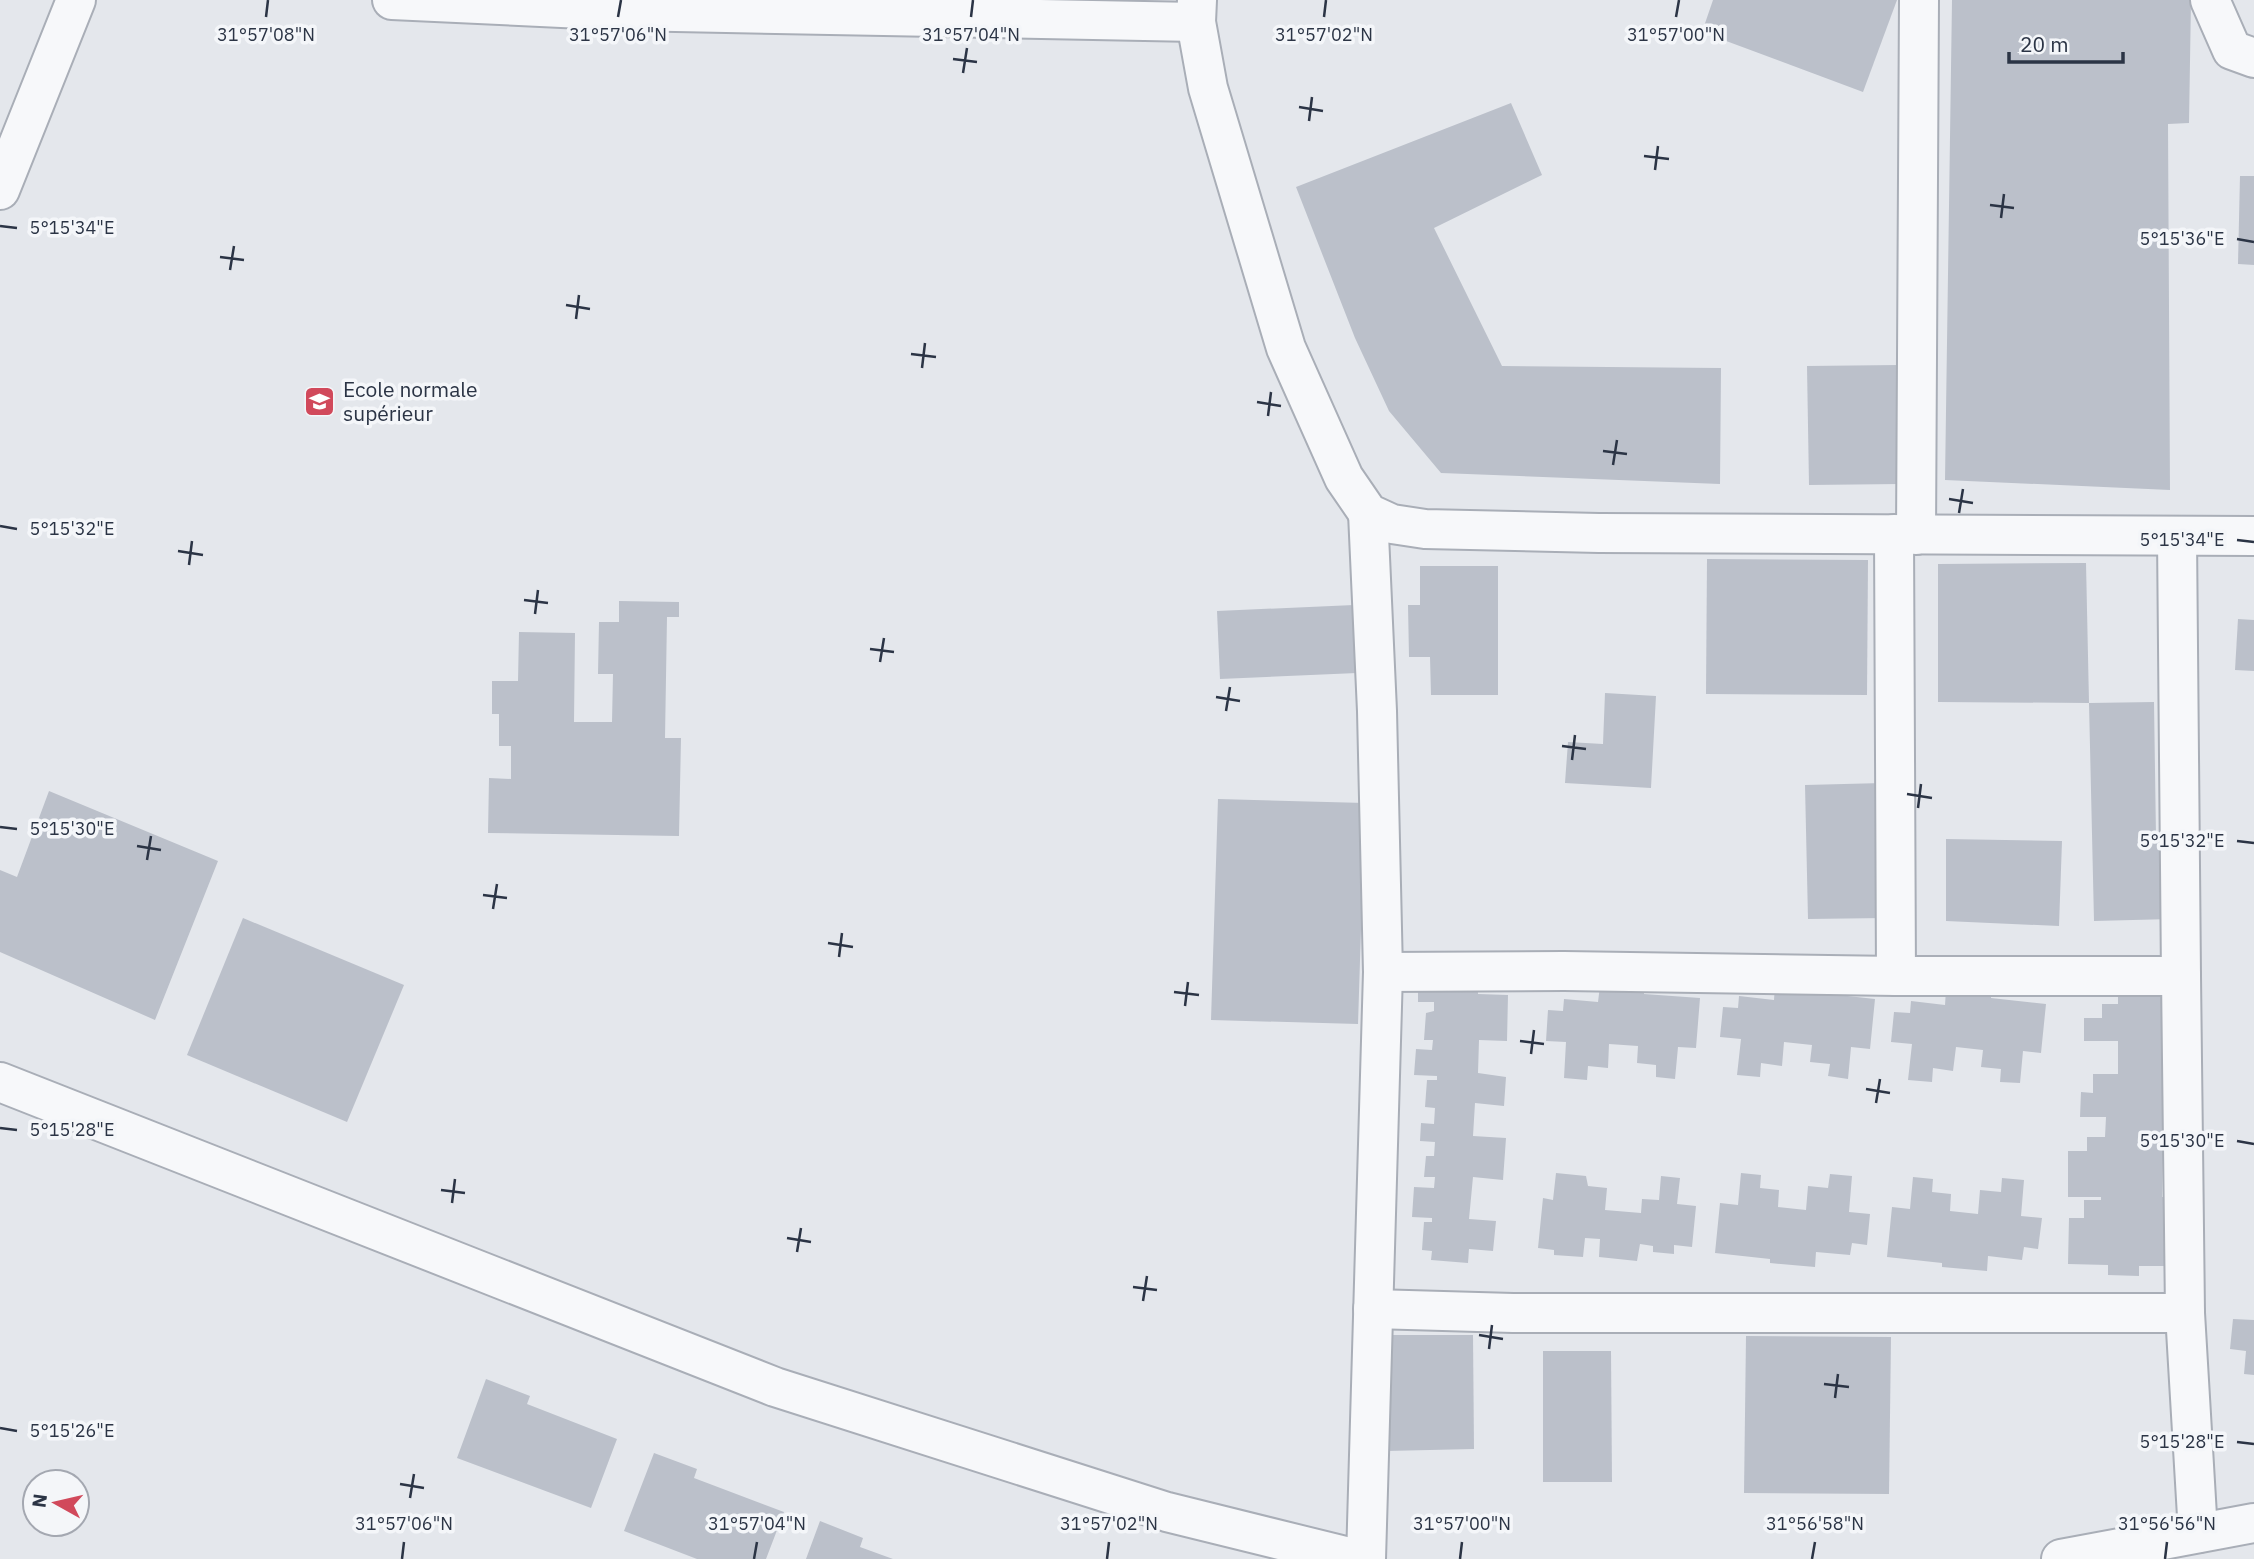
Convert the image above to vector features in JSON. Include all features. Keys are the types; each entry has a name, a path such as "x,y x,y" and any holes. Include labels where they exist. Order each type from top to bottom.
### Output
{"street":[{"path":"0,190 76,0"},
{"path":"392,0 625,11 1197,11 1208,88 1286,348 1344,478 1368,513 1392,524 1425,529 1599,533 2254,536"},
{"path":"1896,976 1919,0"},
{"path":"2210,0 2232,50 2254,58"},
{"path":"1366,1559 1383,972 1377,711 1368,513"},
{"path":"2176,536 2185,1313 2198,1533"},
{"path":"1383,972 2181,976"},
{"path":"0,1082 775,1387 1167,1512 1357,1559"},
{"path":"1373,1308 1513,1313 2185,1313"},
{"path":"2061,1559 2254,1523"}],"building":[{"path":"1713,0 1897,0 1863,92 1702,32"},
{"path":"1952,0 2191,0 2189,123 2168,124 2170,490 1945,480"},
{"path":"1511,103 1542,175 1434,228 1502,366 1721,368 1720,484 1441,473 1389,411 1355,338 1296,187"},
{"path":"2240,176 2254,176 2254,265 2238,264"},
{"path":"1898,365 1900,484 1809,485 1807,366"},
{"path":"1707,559 1868,560 1867,695 1706,694"},
{"path":"2086,563 2089,703 1938,702 1938,564"},
{"path":"1420,566 1498,566 1498,695 1431,695 1430,657 1409,657 1408,605 1420,605"},
{"path":"619,601 679,602 679,617 667,617 665,738 681,738 679,836 488,833 489,778 511,779 511,746 499,746 499,714 492,714 492,681 518,681 519,632 575,633 574,722 612,722 613,674 598,674 599,622 619,622"},
{"path":"1354,605 1357,673 1220,679 1217,611"},
{"path":"2238,619 2254,620 2254,671 2235,670"},
{"path":"1605,693 1656,696 1651,788 1565,783 1568,742 1603,744"},
{"path":"2154,702 2156,837 2169,837 2172,919 2094,921 2089,703"},
{"path":"1883,783 1885,918 1808,919 1805,785"},
{"path":"49,791 218,861 155,1020 0,952 0,870 17,877"},
{"path":"1218,799 1365,803 1358,1024 1211,1020"},
{"path":"1946,839 2062,841 2059,926 1946,921"},
{"path":"243,918 404,985 347,1122 187,1055"},
{"path":"1418,982 1478,983 1478,994 1508,995 1507,1041 1479,1040 1478,1073 1506,1077 1504,1106 1475,1103 1473,1136 1506,1138 1503,1180 1473,1177 1469,1219 1496,1221 1493,1251 1469,1249 1468,1263 1431,1260 1432,1251 1422,1250 1424,1222 1432,1222 1432,1218 1412,1217 1414,1187 1434,1188 1435,1177 1424,1177 1426,1156 1434,1156 1435,1142 1420,1141 1421,1123 1434,1124 1435,1108 1425,1107 1427,1080 1437,1080 1437,1076 1414,1075 1416,1049 1432,1050 1433,1040 1424,1040 1426,1013 1434,1011 1434,1002 1418,1002"},
{"path":"1775,985 1875,999 1870,1049 1851,1047 1848,1079 1828,1076 1830,1064 1810,1062 1812,1045 1784,1042 1782,1066 1761,1063 1760,1077 1737,1075 1741,1039 1720,1037 1723,1007 1738,1008 1739,996 1774,1000"},
{"path":"1600,986 1644,990 1644,994 1700,998 1696,1048 1678,1047 1675,1079 1656,1077 1656,1065 1637,1063 1638,1046 1609,1044 1608,1068 1588,1066 1587,1080 1564,1078 1566,1042 1546,1041 1548,1010 1563,1011 1564,999 1598,1002"},
{"path":"2118,988 2173,988 2175,1148 2163,1148 2162,1197 2173,1197 2172,1266 2139,1266 2139,1276 2108,1275 2108,1265 2068,1264 2069,1218 2084,1218 2084,1200 2101,1200 2101,1197 2068,1197 2068,1151 2087,1151 2087,1137 2105,1137 2106,1117 2080,1117 2081,1092 2093,1093 2093,1074 2118,1074 2118,1041 2084,1041 2084,1018 2102,1018 2102,1004 2118,1004"},
{"path":"1946,990 1991,994 1991,998 2046,1004 2041,1053 2023,1051 2020,1083 2000,1082 2001,1069 1981,1067 1983,1050 1956,1047 1953,1071 1933,1068 1932,1082 1908,1080 1912,1044 1891,1042 1894,1012 1910,1013 1911,1001 1945,1005"},
{"path":"1556,1173 1586,1176 1588,1186 1607,1188 1605,1210 1641,1213 1642,1199 1659,1200 1661,1176 1680,1178 1677,1204 1696,1206 1692,1247 1674,1245 1674,1254 1653,1252 1653,1246 1640,1244 1637,1261 1599,1257 1600,1239 1585,1238 1583,1257 1554,1255 1554,1250 1538,1248 1543,1198 1553,1200"},
{"path":"1741,1173 1761,1175 1760,1188 1779,1190 1778,1207 1806,1210 1808,1186 1828,1188 1830,1174 1852,1176 1849,1212 1870,1214 1867,1245 1852,1243 1850,1255 1816,1252 1815,1267 1770,1263 1770,1259 1715,1253 1720,1203 1738,1205"},
{"path":"1913,1177 1933,1179 1932,1192 1951,1194 1950,1211 1978,1214 1980,1190 2001,1192 2002,1178 2024,1180 2021,1216 2042,1218 2038,1249 2024,1247 2022,1260 1988,1256 1987,1271 1942,1267 1942,1263 1887,1257 1892,1207 1910,1209"},
{"path":"2233,1319 2254,1320 2254,1375 2244,1374 2246,1351 2230,1349"},
{"path":"1385,1335 1473,1335 1474,1449 1386,1451"},
{"path":"1746,1336 1891,1337 1889,1494 1744,1493"},
{"path":"1543,1351 1611,1351 1612,1482 1543,1482"},
{"path":"486,1379 530,1396 527,1404 617,1439 591,1508 457,1458"},
{"path":"654,1453 697,1469 694,1478 784,1512 766,1559 697,1559 624,1531"},
{"path":"820,1521 863,1538 860,1547 893,1559 806,1559"}],"place":[{"name":"Ecole normale supérieur","path":"320,402"}]}
